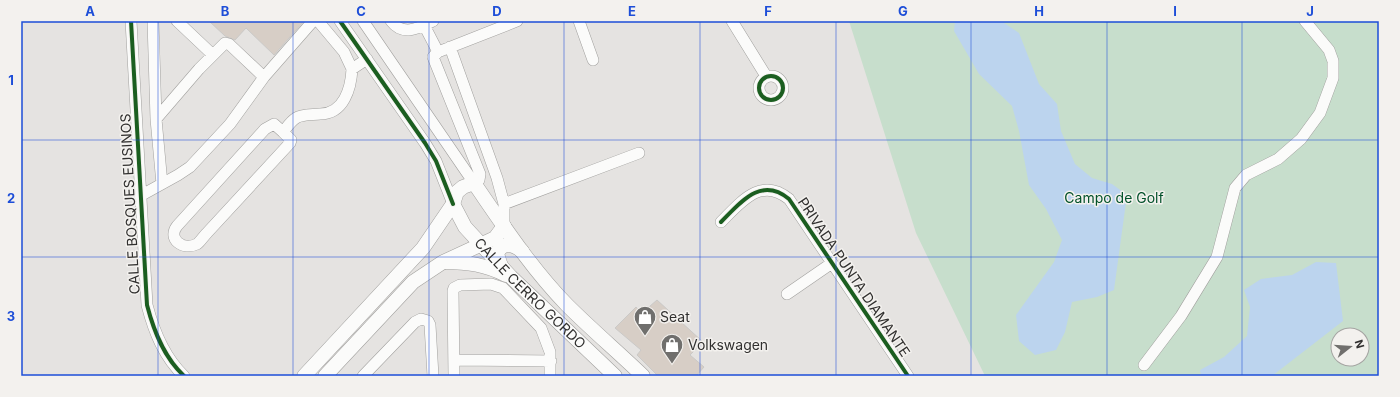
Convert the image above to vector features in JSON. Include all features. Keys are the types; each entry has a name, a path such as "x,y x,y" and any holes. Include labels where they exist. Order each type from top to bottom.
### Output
{"main road":[{"path":"304,376 423,248 453,204 455,195 460,189 477,181"},
{"name":"CALLE CERRO GORDO","path":"477,181 504,226 522,251 567,305 643,376"},
{"name":"CALLE CERRO GORDO","path":"453,204 465,227 511,277 615,376"},
{"path":"325,376 400,294 427,272 443,262 495,238 504,226"},
{"path":"501,266 497,254 501,248 507,245 513,245 522,251"},
{"path":"443,262 463,262 481,265 511,277"}],"street":[{"name":"CALLE BOSQUES EUSINOS","path":"131,21 147,305 157,338 168,357 184,376"},
{"path":"154,21 156,119 162,184"},
{"path":"177,21 213,55"},
{"path":"140,196 190,167 230,124 264,77 313,21"},
{"path":"283,132 298,117 323,114 339,107 349,90 352,69 344,52 318,21"},
{"path":"340,21 426,143 436,161 453,204"},
{"path":"363,21 477,181"},
{"path":"391,21 396,27 402,30 411,30 429,23 438,52"},
{"path":"477,181 478,168 434,62 434,55 438,52 517,21"},
{"path":"578,21 593,60"},
{"path":"732,21 766,76"},
{"path":"1144,365 1181,316 1217,257 1235,188 1246,175 1278,159 1301,139 1320,113 1333,78 1333,61 1329,50 1305,21"},
{"path":"156,119 223,45 229,44 264,77"},
{"path":"450,48 497,178 504,204 504,226"},
{"path":"352,69 367,59"},
{"path":"274,124 283,132 291,140 290,143 197,244 182,246 177,242 174,235 174,230 177,226 265,129 274,124"},
{"path":"504,204 639,152"},
{"path":"477,181 497,178"},
{"name":"PRIVADA PUNTA DIAMANTE","path":"721,222 738,204 756,192 772,189 780,192 797,210 908,376"},
{"path":"788,294 832,263"},
{"path":"454,376 452,296 454,288 460,285 491,284 503,288 541,328 547,342 551,361 550,376"},
{"path":"363,376 415,322 421,319 428,321 430,326 433,376"},
{"path":"454,360 551,361"}],"green space":[{"name":"Campo de Golf","path":"849,21 1379,21 1379,376 985,376 916,233"}],"water":[{"path":"955,21 1001,21 1019,33 1039,84 1057,104 1061,131 1075,164 1092,178 1112,184 1127,195 1114,290 1097,297 1072,302 1065,332 1056,350 1035,355 1019,341 1016,315 1054,262 1062,240 1046,209 1029,185 1019,131 1012,106 979,74 954,31"},
{"path":"1316,262 1336,263 1343,321 1335,327 1330,327 1330,331 1272,376 1201,376 1200,370 1224,357 1247,336 1250,307 1244,290 1261,279 1292,275"}],"building":[{"path":"209,21 304,21 274,55 246,28 235,40 225,36"},
{"path":"657,300 703,342 690,355 704,367 696,376 658,376 637,355 641,350 615,328 636,307 642,313"}],"cycle path":[{"path":"131,21 147,305 153,325 165,352 184,376"},
{"path":"340,21 425,143 436,161 453,204"},
{"path":"771,76 780,79 783,88 780,97 771,100 762,97 759,88 762,79 771,76"},
{"path":"721,222 744,200 752,194 760,191 769,190 779,193 789,199 908,376"}],"place":[{"name":"Seat","path":"645,336"},
{"name":"Volkswagen","path":"672,364"}]}
